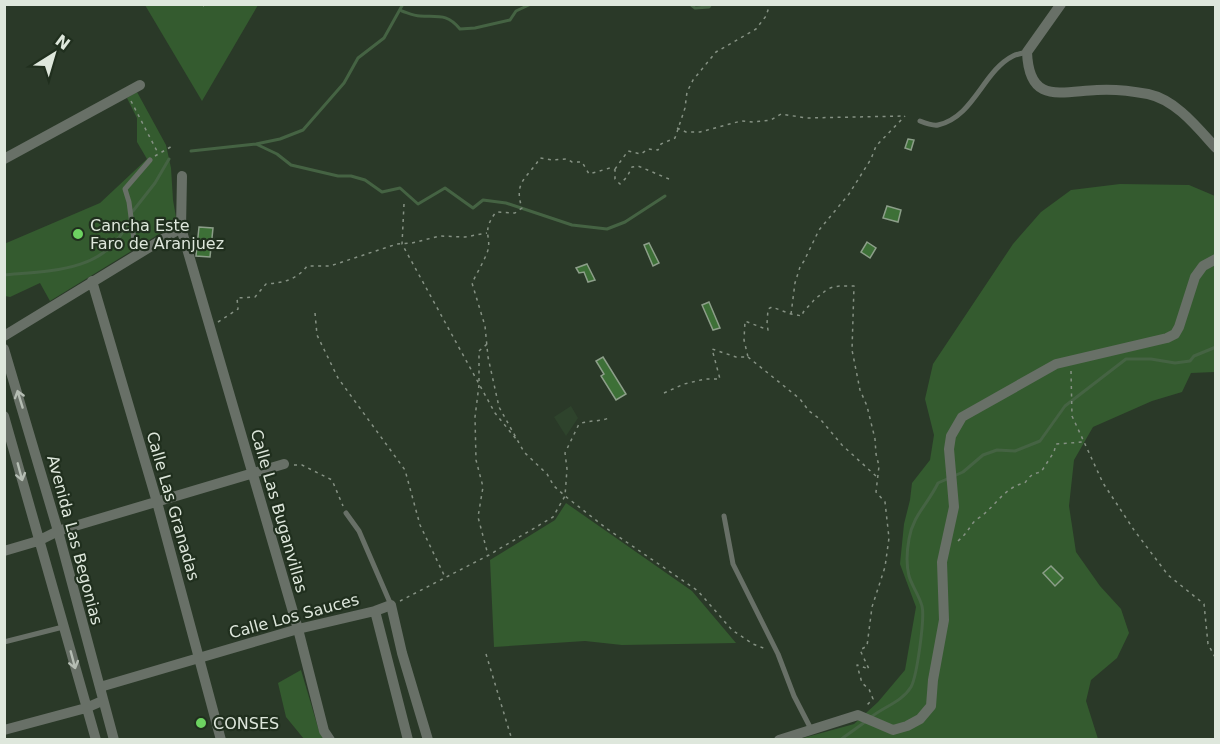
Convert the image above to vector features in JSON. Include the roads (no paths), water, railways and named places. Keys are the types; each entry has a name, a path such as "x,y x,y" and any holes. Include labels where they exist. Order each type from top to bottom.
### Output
{"street":[{"path":"1061,4 1027,52 1027,62 1037,85 1046,92 1060,94 1099,89 1149,94 1175,106 1215,148"},
{"path":"4,159 140,85"},
{"name":"Calle Las Buganvillas","path":"182,176 181,228 298,629 324,731 330,740"},
{"path":"4,336 181,228"},
{"path":"778,740 858,715 893,730 920,719 931,706 933,680 944,620 942,562 954,507 951,436 962,417 1056,364 1167,339 1175,334 1179,327 1195,277 1203,266 1215,259"},
{"name":"Calle Las Granadas","path":"92,281 157,502 221,740"},
{"name":"Avenida Las Begonias","path":"4,349 58,531 114,740"},
{"name":"Avenida Las Begonias","path":"4,416 96,740"},
{"path":"4,551 38,541 58,531 284,464"},
{"path":"391,605 402,653 428,740"},
{"name":"Calle Los Sauces","path":"99,687 298,629 375,611 391,605"},
{"path":"375,611 408,740"},
{"path":"4,730 86,708 102,701"}],"lane":[{"path":"920,121 936,125 951,118 967,106 1000,66 1012,56 1027,52"},
{"path":"136,255 129,202 124,189 150,160"},
{"path":"346,513 359,531 391,605"},
{"path":"724,516 733,564 778,654 794,696 811,729"},
{"path":"4,642 65,626"}],"waterway":[{"path":"191,151 256,144 280,139 303,130 344,83 358,58 384,38 403,4"},
{"path":"402,11 418,16 446,18 460,29 510,20 516,11 531,4"},
{"path":"690,4 695,8 709,7 711,4"},
{"path":"256,144 277,154 291,165 365,180 382,192 400,188 418,204 445,188 473,208 483,200 506,203 572,225 607,229 625,222 665,196"},
{"path":"133,211 155,183 169,159"},
{"path":"4,275 57,270 90,261 116,241 126,226"},
{"path":"870,718 903,697 911,687 916,671 923,612 909,576 908,548 917,516 938,483 963,472 983,455 997,450 1015,451 1040,441 1065,406 1126,359 1151,359 1175,363 1190,361 1194,356 1216,347"},
{"path":"840,740 865,722"}],"place":[{"name":"Cancha Este Faro de Aranjuez","path":"78,234"},
{"name":"CONSES","path":"201,723"}]}
